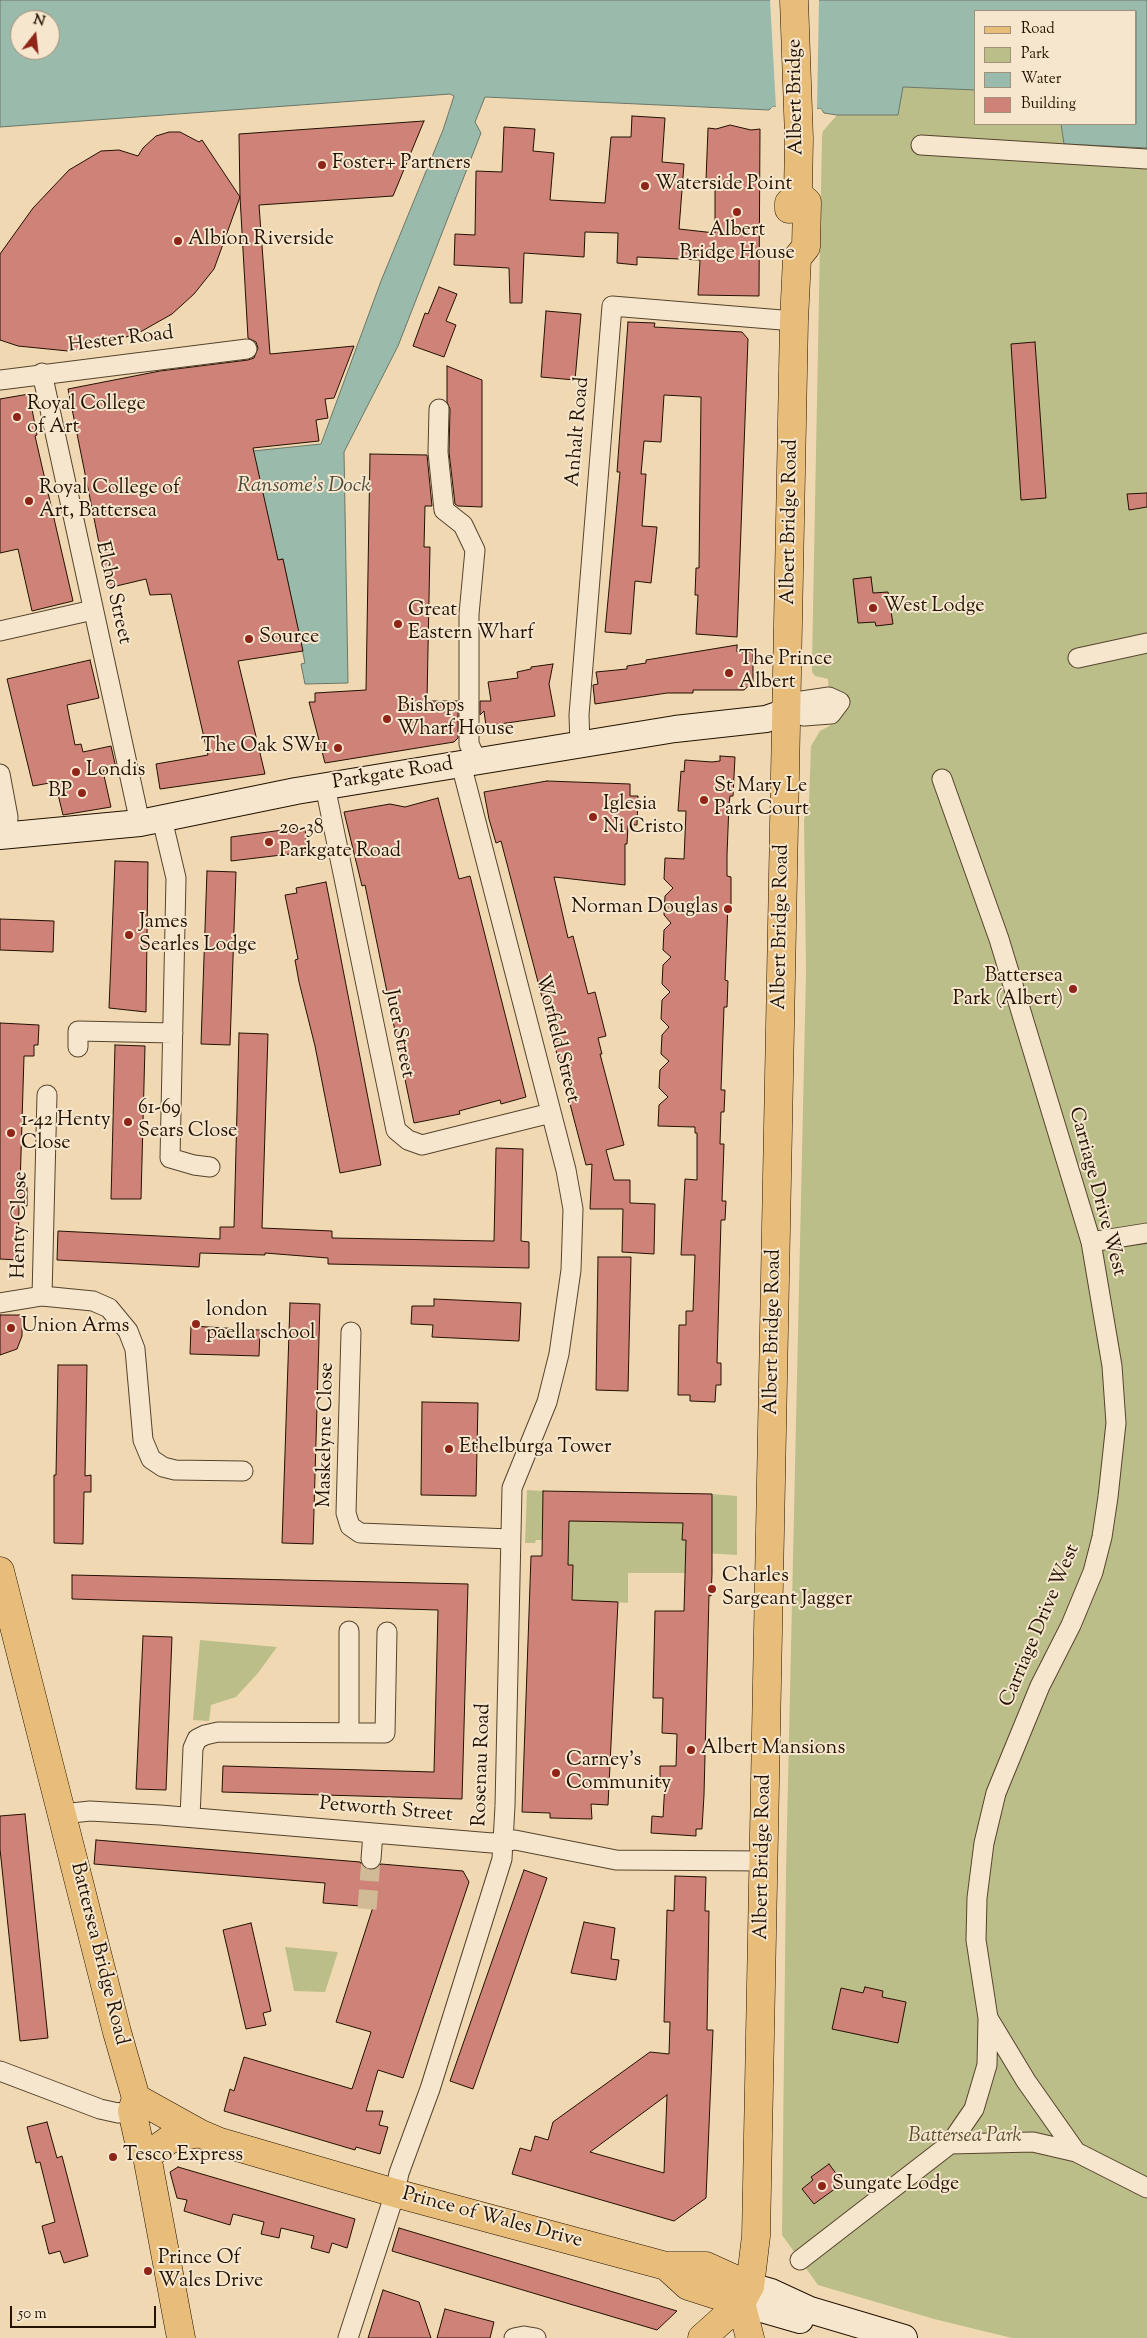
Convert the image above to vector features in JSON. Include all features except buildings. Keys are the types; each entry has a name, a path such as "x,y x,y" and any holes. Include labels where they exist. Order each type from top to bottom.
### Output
{"main road":[{"name":"Albert Bridge","path":"794,0 800,120 798,194 806,202 806,247 797,258 794,321"},
{"name":"Albert Bridge Road","path":"750,2338 746,2294 756,2236 794,321"},
{"name":"Battersea Bridge Road","path":"0,1570 134,2105 139,2142 147,2156 181,2338"},
{"name":"Prince of Wales Drive","path":"134,2105 220,2142 395,2193 666,2266 688,2286 746,2294"},
{"path":"147,2156 170,2139 198,2133"},
{"path":"702,2338 746,2294"}],"street":[{"path":"921,145 1147,159"},
{"name":"Anhalt Road","path":"580,744 579,715 612,306 794,321"},
{"name":"Hester Road","path":"0,380 42,373 248,349"},
{"name":"Elcho Street","path":"42,373 93,610 151,821 176,878 170,1158 194,1165 210,1167"},
{"name":"Worfield Street","path":"439,409 438,452 444,510 463,526 475,550 469,614 469,762 566,1170 573,1210 571,1270 563,1329"},
{"path":"0,631 93,610"},
{"path":"1078,658 1147,643"},
{"name":"Parkgate Road","path":"3,836 151,821 211,807 325,786 676,729 766,719 786,712"},
{"path":"0,774 8,817 3,836"},
{"name":"Carriage Drive West","path":"942,779 999,939 1091,1242 1112,1366 1116,1423 1102,1537 1093,1572 1071,1625 1040,1686 996,1792 984,1843 977,1898 976,1940 988,2018 1026,2081 1076,2152"},
{"name":"Juer Street","path":"325,786 396,1130 408,1140 422,1145 551,1113"},
{"path":"78,1047 78,1031 173,1033"},
{"name":"Henty Close","path":"42,1296 47,1095"},
{"path":"1091,1242 1147,1233"},
{"path":"0,1303 42,1296 93,1301 109,1308 128,1331 135,1348 143,1440 151,1459 163,1467 175,1470 243,1471"},
{"name":"Rosenau Road","path":"348,2338 395,2193 399,2173 430,2089 502,1859 512,1488 548,1402 563,1329"},
{"name":"Maskelyne Close","path":"352,1332 346,1514 350,1526 360,1533 510,1539"},
{"path":"348,1732 349,1631"},
{"path":"190,1817 193,1748 197,1738 218,1732 385,1733 387,1632"},
{"name":"Petworth Street","path":"62,1814 90,1811 190,1817 492,1843 515,1840 616,1860 764,1861"},
{"path":"371,1859 373,1833"},
{"path":"800,2260 950,2144 974,2109 987,2065 988,2018"},
{"path":"0,2071 100,2109 118,2113 134,2105"},
{"path":"950,2144 1033,2142 1076,2152 1147,2188"},
{"name":"Prince of Wales Drive","path":"746,2294 821,2326 849,2321 904,2338"},
{"path":"514,2338 524,2336 536,2338"}],"green space":[{"name":"Battersea Park","path":"903,87 974,90 974,125 1061,125 1064,144 1147,148 1147,2338 1012,2338 934,2319 818,2285 782,2235 786,1871 806,972 804,819 809,803 811,746 820,731 831,725 828,679 815,676 812,672 822,137 823,131 837,115 898,115"},
{"path":"527,1490 543,1491 542,1540 536,1540 535,1543 525,1543"},
{"path":"712,1494 737,1496 737,1555 686,1552 685,1573 628,1573 628,1603 618,1602 569,1682 573,1565 553,1564 569,1509 583,1509 583,1522 669,1523 683,1511 683,1540 712,1540"},
{"path":"200,1640 277,1647 258,1673 236,1697 211,1705 209,1721 193,1720"},
{"path":"285,1947 338,1952 325,1992 294,1991"}],"water":[{"name":"Ransome's Dock","path":"0,0 1147,0 1147,148 1064,144 1061,125 1137,125 1137,10 974,10 974,90 903,87 898,115 837,115 824,113 821,109 772,107 769,110 485,97 475,122 481,133 398,346 344,452 348,683 305,684 301,664 305,663 283,559 278,560 253,451 321,444 381,281 443,130 454,96 450,94 0,127"}],"pier":[{"path":"770,0 819,0 817,109 821,109 824,116 820,112 773,109 769,112 772,107 776,107"}],"tunnel":[{"path":"367,1909 371,1859"}],"place":[{"name":"Foster+ Partners","path":"322,165"},
{"name":"Waterside Point","path":"645,186"},
{"name":"Albert Bridge House","path":"737,212"},
{"name":"Albion Riverside","path":"178,241"},
{"name":"Royal College of Art","path":"17,417"},
{"name":"Royal College of Art, Battersea","path":"29,501"},
{"name":"West Lodge","path":"873,608"},
{"name":"Great Eastern Wharf","path":"398,624"},
{"name":"Source","path":"249,639"},
{"name":"The Prince Albert","path":"729,673"},
{"name":"Bishops Wharf House","path":"387,719"},
{"name":"The Oak SW11","path":"338,748"},
{"name":"Londis","path":"76,772"},
{"name":"BP","path":"82,793"},
{"name":"St Mary Le Park Court","path":"704,800"},
{"name":"Iglesia Ni Cristo","path":"593,817"},
{"name":"20-38 Parkgate Road","path":"269,842"},
{"name":"Norman Douglas","path":"728,909"},
{"name":"James Searles Lodge","path":"129,935"},
{"name":"Battersea Park (Albert)","path":"1073,989"},
{"name":"61-69 Sears Close","path":"128,1122"},
{"name":"1-42 Henty Close","path":"11,1133"},
{"name":"london paella school","path":"196,1324"},
{"name":"Union Arms","path":"11,1328"},
{"name":"Ethelburga Tower","path":"449,1449"},
{"name":"Charles Sargeant Jagger","path":"712,1589"},
{"name":"Albert Mansions","path":"691,1750"},
{"name":"Carney's Community","path":"556,1773"},
{"name":"Tesco Express","path":"113,2157"},
{"name":"Sungate Lodge","path":"822,2186"},
{"name":"Prince Of Wales Drive","path":"148,2271"}]}
